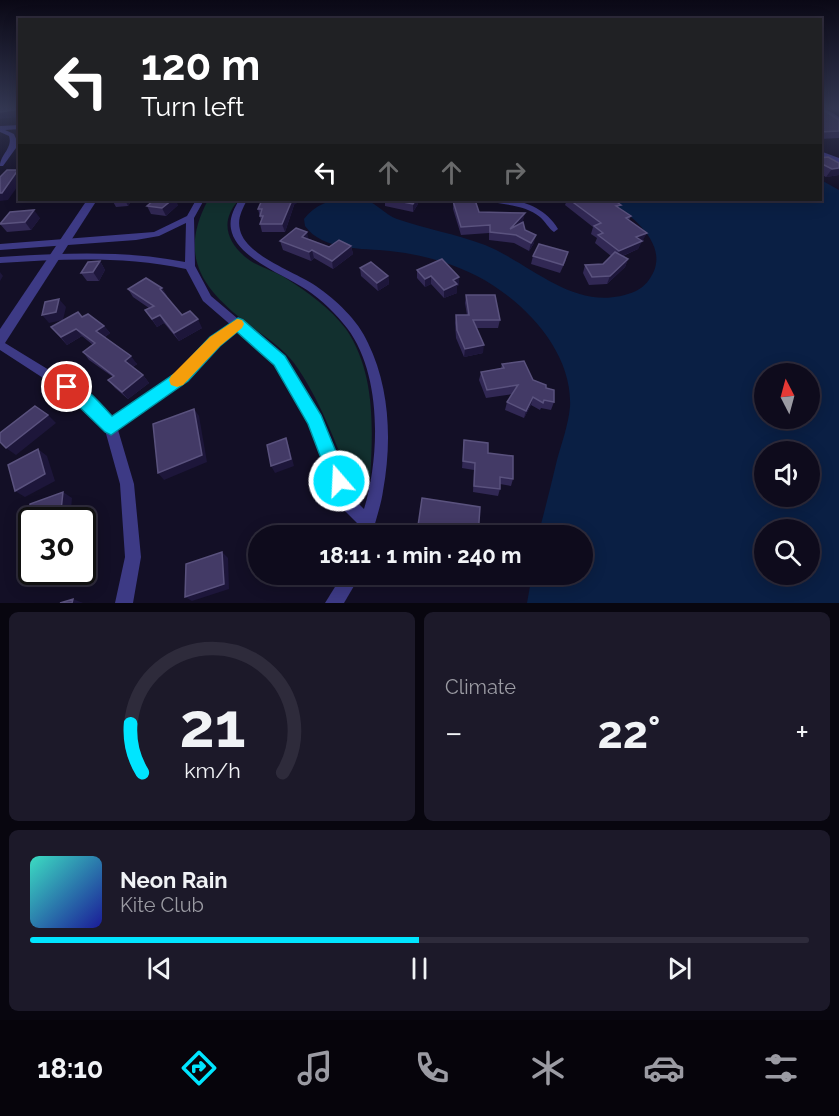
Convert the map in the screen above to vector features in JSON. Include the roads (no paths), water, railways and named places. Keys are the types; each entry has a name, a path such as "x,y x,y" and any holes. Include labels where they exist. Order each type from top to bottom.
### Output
{"street":[{"path":"0,164 12,148 13,137"},
{"path":"822,154 839,161"},
{"path":"0,339 91,201"},
{"path":"199,201 190,218 189,266 207,298 279,360 315,421 332,460 345,501 367,522"},
{"path":"242,201 236,209 233,221 234,232 243,245 256,257 311,288 334,306 353,327 368,354 378,386 381,419 376,492 366,525"},
{"path":"497,201 528,207 540,212 549,219 554,230"},
{"path":"0,247 156,234 190,218"},
{"path":"0,260 121,255 154,258 189,266"},
{"path":"0,344 81,396 111,427 127,484 133,557 124,603"},
{"path":"334,603 346,585"}],"lane":[{"path":"111,427 182,377 215,342 238,324"}],"water":[{"path":"822,181 839,190 839,603 527,603 530,585 593,585 593,525 541,525 570,407 569,386 554,347 527,313 494,286 477,276 445,263 401,252 332,244 313,234 305,226 304,219 316,208 329,201 368,201 397,219 485,245 557,285 576,293 595,297 615,297 636,291 649,280 654,271 655,249 651,239 636,221 610,201 822,201"}]}
